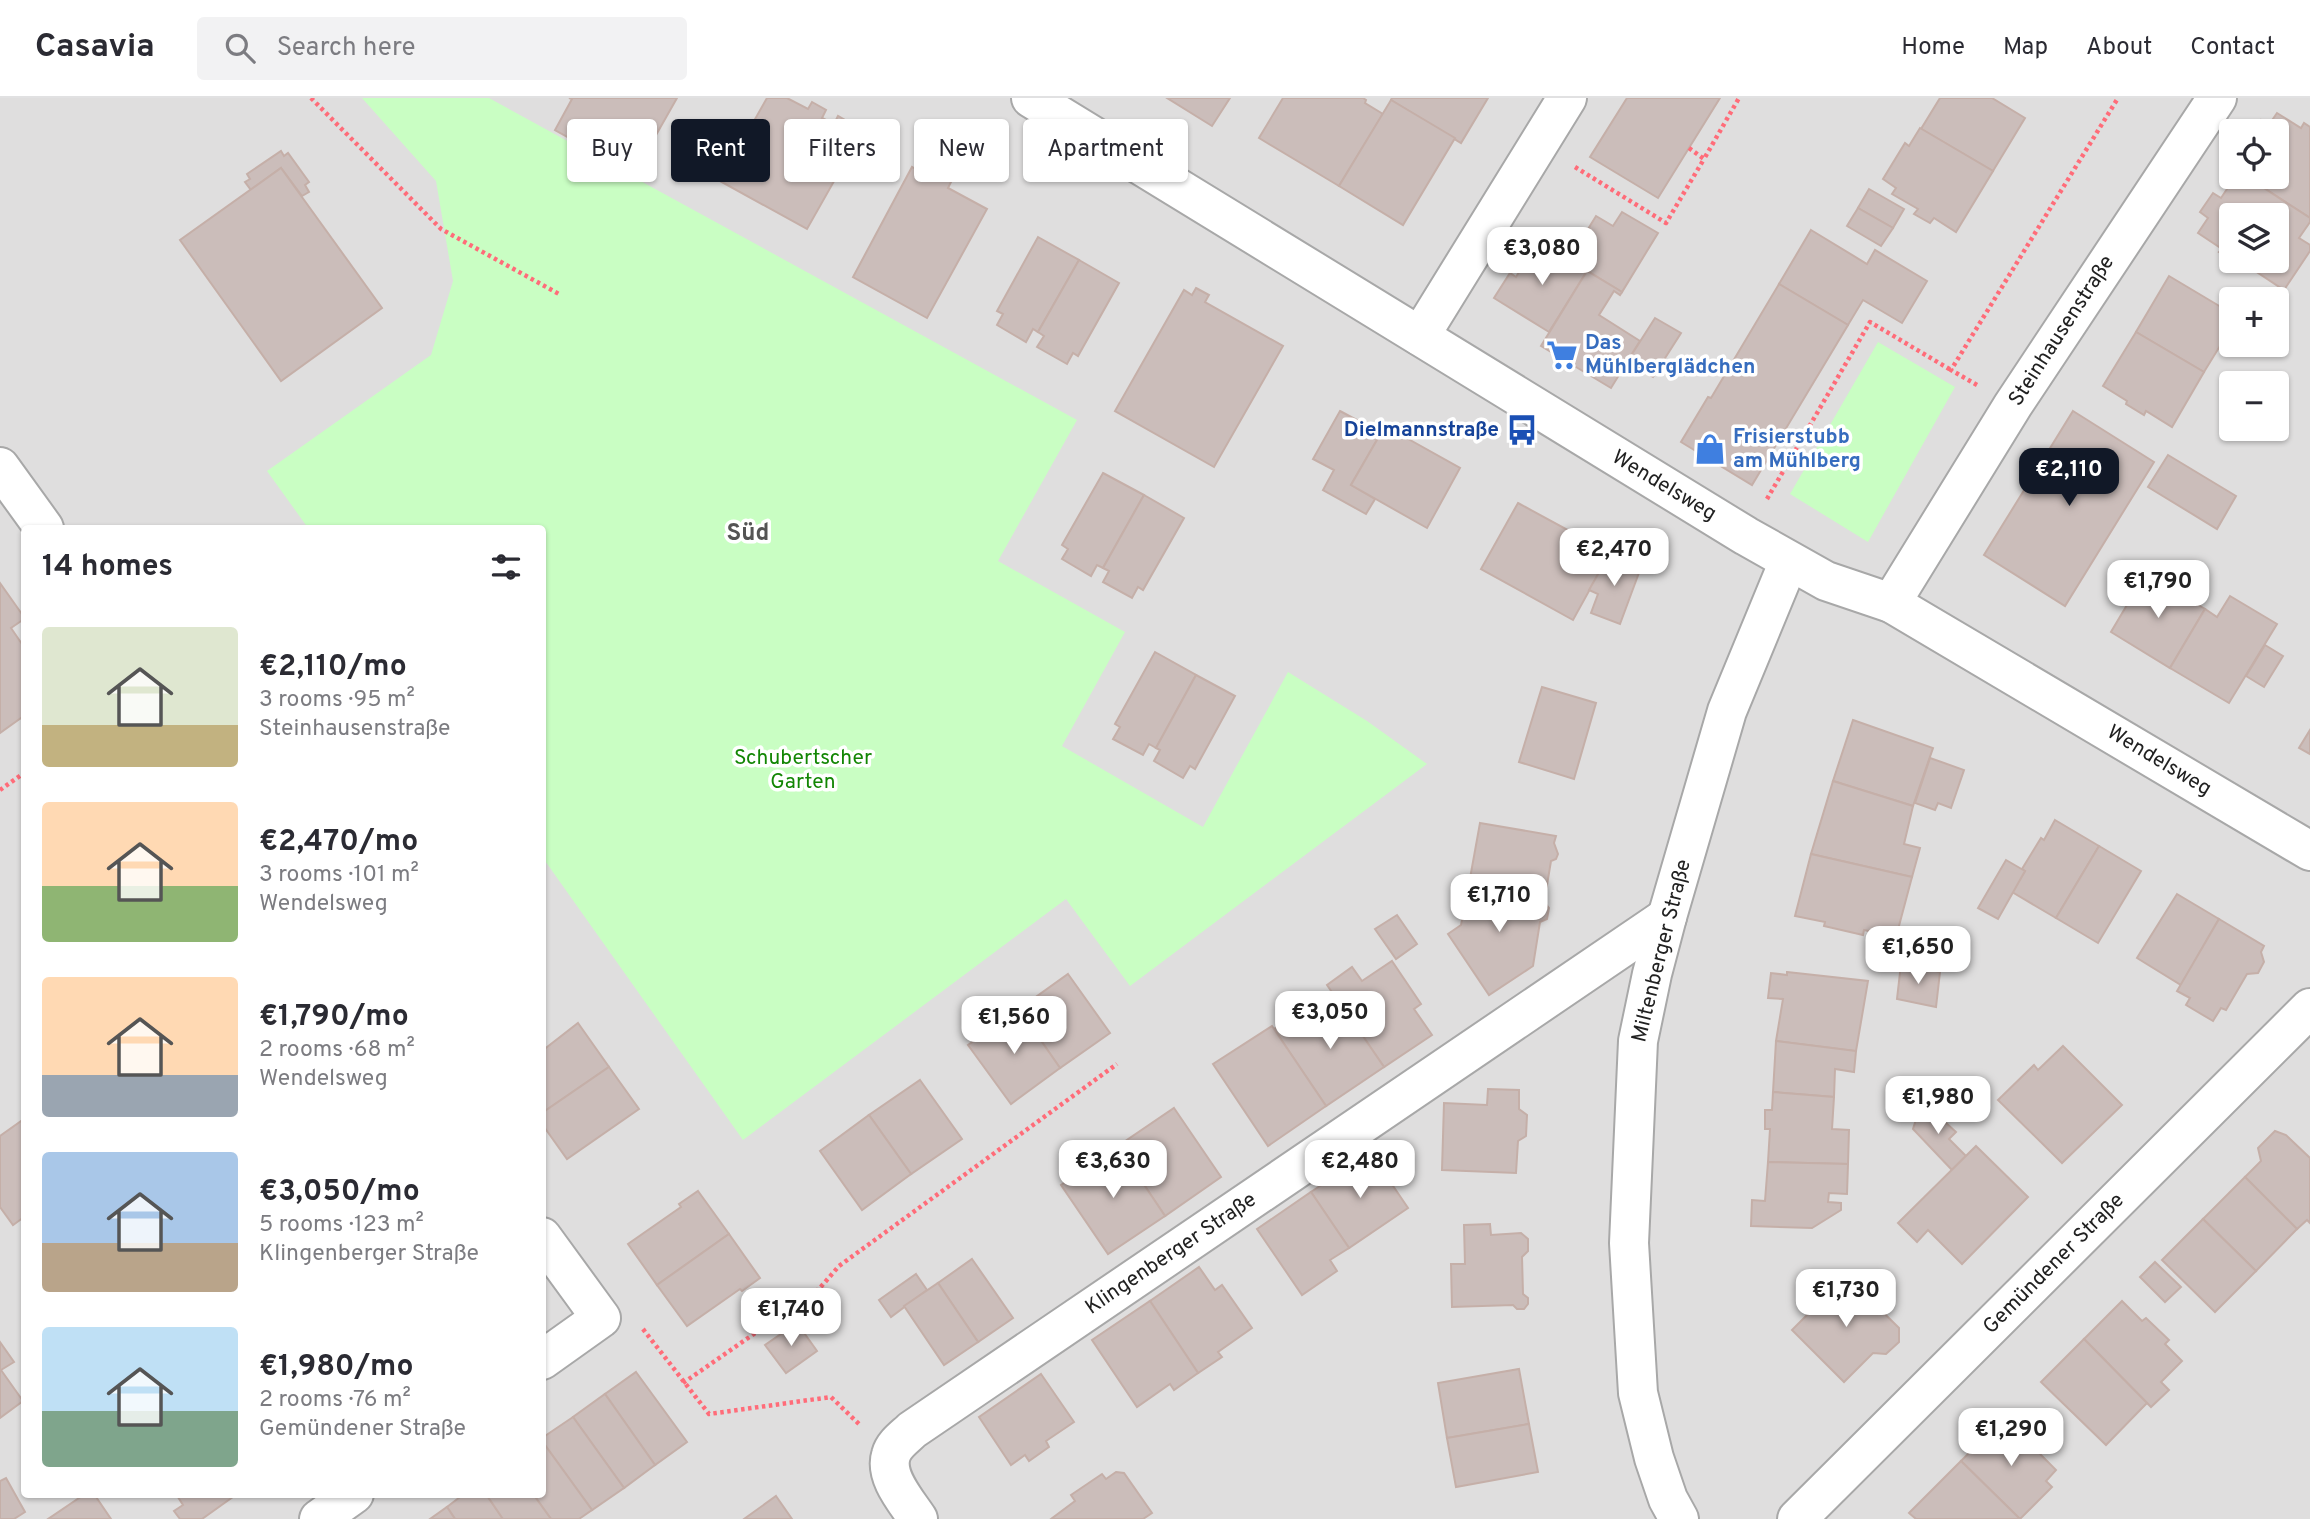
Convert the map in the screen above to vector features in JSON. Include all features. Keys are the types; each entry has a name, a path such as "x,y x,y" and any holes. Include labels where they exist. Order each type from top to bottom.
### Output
{"street":[{"name":"Wendelsweg","path":"1031,98 1746,536 1826,581 1891,603 2310,851"},
{"path":"1420,336 1567,98"},
{"name":"Steinhausenstraße","path":"1891,603 2013,405 2217,98"},
{"path":"0,467 42,525"},
{"name":"Miltenberger Straße","path":"1679,1519 1668,1499 1654,1458 1638,1393 1629,1243 1632,1126 1638,1041 1667,917 1727,711 1789,561"},
{"name":"Klingenberger Straße","path":"890,1455 912,1430 1667,917"},
{"name":"Gemündener Straße","path":"1797,1519 2310,1008"},
{"path":"546,1242 601,1318 546,1357"},
{"path":"890,1455 891,1474 918,1519"},
{"path":"319,1519 348,1498"}],"path":[{"path":"311,98 441,229 559,294"},
{"path":"1539,144 1666,223 1739,98"},
{"path":"1951,370 2118,98"},
{"path":"1689,148 1704,159"},
{"path":"1746,536 1870,322 2013,405"},
{"path":"0,790 21,775"},
{"path":"683,1383 819,1289 839,1266 1117,1064"},
{"path":"601,1318 636,1319 709,1414 831,1397 890,1455"}],"shaded area":[{"path":"0,98 2310,98 2310,1519 0,1519"}],"green space":[{"name":"Schubertscher Garten","path":"362,98 489,98 567,141 567,182 642,182 1077,420 998,561 1125,632 1062,746 1203,827 1288,672 1367,721 1427,764 1130,986 1066,899 743,1140 546,862 546,525 306,525 267,471 431,355 453,281 436,181"},
{"path":"1878,342 1955,387 1868,542 1790,494"}],"building":[{"path":"569,98 677,98 657,133 657,119 567,119 567,137 555,130 572,99"},
{"path":"767,98 787,98 808,109 812,102 826,110 822,118 824,119 784,119 784,182 834,182 807,229 722,182 770,182 770,119 755,119"},
{"path":"1167,98 1230,98 1212,126"},
{"path":"1283,98 1363,98 1365,103 1383,114 1339,186 1259,138"},
{"path":"1488,98 1461,143 1391,100"},
{"path":"1627,98 1720,98 1658,198 1590,157"},
{"path":"1940,98 1992,98 2025,118 1993,171 1921,129"},
{"path":"1391,100 1455,138 1403,225 1339,186"},
{"path":"2277,113 2287,119 2273,119"},
{"path":"2289,120 2301,128 2304,123 2310,127 2310,218 2265,189 2289,189"},
{"path":"1920,128 1993,171 1956,232 1934,218 1930,223 1914,214 1918,209 1892,194 1896,188 1883,179 1905,143 1909,146"},
{"path":"281,151 284,156 288,153 309,182 305,185 309,192 302,196 281,168 251,190 245,182 250,179 247,174"},
{"path":"912,167 914,182 951,182 948,188 987,209 927,318 853,277"},
{"path":"281,168 382,308 281,381 180,240"},
{"path":"1869,189 1904,209 1893,228 1858,208"},
{"path":"2227,189 2265,189 2287,203 2219,203 2219,247 2198,233 2208,218 2200,212 2213,193 2221,198"},
{"path":"2289,204 2310,218 2299,238 2310,245 2310,251 2286,287 2279,287 2258,273 2289,273"},
{"path":"1858,208 1893,228 1881,246 1847,226"},
{"path":"1622,212 1658,233 1622,292 1586,270 1591,262 1574,252 1596,216 1613,226"},
{"path":"1811,230 1867,264 1875,250 1927,281 1902,323 1863,300 1848,325 1779,284"},
{"path":"1038,237 1079,260 1038,332 1033,329 1026,342 997,325 1003,314 997,311"},
{"path":"1538,241 1587,271 1549,332 1494,298 1510,273 1516,277"},
{"path":"1079,260 1119,283 1078,356 1073,353 1067,364 1037,347 1044,336 1038,332"},
{"path":"1587,271 1622,292 1620,295 1614,291 1599,315 1640,341 1611,388 1541,346"},
{"path":"2169,276 2219,306 2219,348 2204,372 2136,332"},
{"path":"1779,284 1848,325 1752,485 1681,442 1708,397 1711,398"},
{"path":"1196,288 1209,295 1205,302 1283,346 1214,467 1115,411 1184,290 1192,295"},
{"path":"1655,318 1681,333 1653,377 1627,362"},
{"path":"2136,332 2204,372 2172,427 2146,411 2144,415 2103,386"},
{"path":"1340,411 1381,433 1351,485 1375,499 1366,514 1323,490 1334,470 1313,459"},
{"path":"2073,411 2154,462 2065,606 1984,555"},
{"path":"1385,426 1460,468 1427,528 1351,485"},
{"path":"2168,455 2236,496 2217,529 2148,487"},
{"path":"1103,473 1144,495 1103,568 1097,565 1091,576 1062,559 1068,549 1062,545"},
{"path":"1144,495 1184,518 1143,590 1138,587 1132,598 1103,582 1109,571 1103,568"},
{"path":"1518,503 1610,553 1573,620 1481,569"},
{"path":"1610,553 1640,570 1620,624 1591,613 1598,594 1589,590"},
{"path":"2146,573 2205,609 2170,668 2111,632"},
{"path":"0,583 21,613 21,621 11,628 21,643 21,718 0,733"},
{"path":"2230,596 2277,624 2229,703 2170,668 2205,609 2217,617"},
{"path":"2265,645 2283,656 2264,687 2246,676"},
{"path":"1155,652 1196,675 1156,748 1149,744 1143,755 1113,739 1120,727 1115,724"},
{"path":"1196,675 1235,696 1195,769 1190,766 1183,778 1154,761 1160,750 1156,748"},
{"path":"1542,687 1596,703 1574,779 1519,762"},
{"path":"1853,720 1933,748 1913,806 1833,781"},
{"path":"2310,730 2310,754 2299,748"},
{"path":"1930,758 1964,770 1951,808 1938,803 1935,810 1915,803"},
{"path":"1833,781 1913,806 1904,844 1920,848 1912,877 1811,854"},
{"path":"2055,820 2099,846 2056,918 2012,892 2025,871 2022,869"},
{"path":"1480,823 1556,836 1554,843 1558,854 1556,859 1551,861 1545,897 1469,884"},
{"path":"2099,846 2141,871 2098,943 2056,918"},
{"path":"1811,854 1912,877 1896,937 1864,930 1863,935 1824,926 1825,922 1795,916"},
{"path":"2006,860 2025,871 1998,919 1978,908"},
{"path":"1469,884 1545,897 1544,902 1549,908 1547,919 1540,922 1533,966 1489,995 1448,934 1461,925"},
{"path":"2177,894 2219,919 2181,985 2137,958"},
{"path":"1397,915 1417,944 1396,959 1375,929"},
{"path":"2219,919 2264,946 2261,952 2264,962 2258,973 2247,974 2226,1010 2221,1008 2213,1021 2186,1005 2190,998 2177,991"},
{"path":"1392,961 1421,1004 1414,1009 1432,1035 1384,1067 1327,985 1352,967 1362,981"},
{"path":"1901,964 1940,972 1936,1007 1897,999"},
{"path":"1787,972 1868,981 1856,1051 1776,1041 1783,999 1768,998 1771,973 1787,975"},
{"path":"1068,974 1110,1033 1060,1068 1019,1009"},
{"path":"1337,998 1384,1067 1326,1106 1274,1029 1297,1014 1302,1022"},
{"path":"1019,1009 1060,1068 1011,1104 968,1045"},
{"path":"578,1023 609,1067 546,1110 546,1048"},
{"path":"1272,1026 1326,1106 1268,1146 1213,1064"},
{"path":"1776,1041 1856,1051 1854,1072 1835,1069 1834,1097 1773,1092"},
{"path":"2063,1046 2122,1105 2062,1163 1998,1100 2034,1065 2038,1070"},
{"path":"609,1067 639,1109 567,1159 546,1130 546,1110"},
{"path":"920,1080 962,1139 911,1174 869,1115"},
{"path":"1488,1089 1519,1090 1519,1109 1527,1115 1526,1136 1518,1141 1516,1173 1442,1170 1444,1103 1487,1105"},
{"path":"1773,1092 1834,1097 1832,1129 1849,1130 1848,1164 1768,1162 1770,1129 1765,1129 1765,1110 1772,1110"},
{"path":"1922,1101 1956,1132 1949,1139 1966,1156 1952,1170 1913,1129"},
{"path":"1174,1108 1221,1177 1165,1216 1118,1146"},
{"path":"869,1115 911,1174 862,1210 820,1151"},
{"path":"21,1121 21,1219 13,1225 0,1207 0,1136"},
{"path":"2275,1131 2286,1135 2310,1158 2310,1223 2307,1220 2297,1229 2245,1177 2261,1161 2258,1148"},
{"path":"1118,1146 1165,1216 1108,1254 1061,1185"},
{"path":"1976,1146 2028,1197 1962,1264 1928,1230 1917,1242 1898,1223"},
{"path":"1370,1152 1408,1208 1349,1248 1311,1192"},
{"path":"1768,1162 1848,1164 1847,1194 1829,1193 1828,1202 1841,1203 1841,1210 1812,1228 1751,1226 1752,1200 1765,1201"},
{"path":"2245,1177 2297,1229 2256,1271 2203,1219"},
{"path":"698,1191 729,1234 657,1285 628,1244 681,1207 679,1204"},
{"path":"1311,1192 1349,1248 1330,1260 1337,1271 1302,1295 1257,1229"},
{"path":"2203,1219 2256,1271 2215,1312 2162,1260"},
{"path":"1490,1224 1491,1235 1521,1233 1528,1239 1528,1251 1522,1257 1523,1294 1528,1298 1524,1309 1517,1309 1513,1305 1452,1307 1451,1264 1465,1264 1464,1225"},
{"path":"729,1234 760,1278 687,1326 657,1285"},
{"path":"972,1259 1013,1318 978,1342 938,1283"},
{"path":"2155,1262 2181,1287 2165,1302 2140,1277"},
{"path":"1199,1267 1215,1290 1222,1285 1252,1328 1218,1352 1222,1357 1198,1373 1150,1301"},
{"path":"916,1274 927,1290 891,1317 879,1300"},
{"path":"1846,1276 1899,1328 1899,1342 1886,1354 1873,1353 1844,1382 1792,1330 1811,1311 1805,1305 1820,1290 1826,1296"},
{"path":"938,1283 978,1342 944,1365 904,1306"},
{"path":"1150,1301 1198,1373 1174,1390 1170,1384 1137,1407 1092,1340"},
{"path":"2122,1301 2142,1321 2146,1318 2169,1340 2165,1344 2182,1361 2161,1382 2169,1390 2151,1407 2084,1339"},
{"path":"797,1323 817,1351 786,1373 765,1345"},
{"path":"2084,1339 2147,1403 2106,1445 2041,1382"},
{"path":"0,1342 14,1362 1,1370 21,1398 21,1402 0,1418"},
{"path":"1519,1369 1529,1424 1447,1438 1438,1383"},
{"path":"636,1372 687,1442 655,1465 605,1394"},
{"path":"1041,1374 1074,1422 1046,1441 1049,1447 1029,1461 1025,1455 1011,1465 979,1417"},
{"path":"605,1394 655,1465 624,1488 573,1417"},
{"path":"573,1417 624,1488 592,1510 546,1447 546,1435"},
{"path":"2004,1418 2023,1437 2027,1433 2042,1447 2038,1452 2056,1470 2046,1481 2052,1487 2020,1519 1961,1461"},
{"path":"1529,1424 1538,1472 1456,1487 1447,1438"},
{"path":"546,1447 592,1510 579,1519 551,1519 536,1498 546,1498"},
{"path":"1961,1461 2020,1519 1916,1519 1909,1513"},
{"path":"1116,1472 1124,1473 1152,1513 1143,1519 1051,1519 1075,1501 1071,1495 1102,1474 1106,1479"},
{"path":"6,1478 25,1512 14,1519 0,1519 0,1481"},
{"path":"776,1496 792,1519 744,1519"},
{"path":"79,1498 97,1498 111,1519 48,1519"},
{"path":"179,1498 231,1498 202,1519 180,1519 174,1511 183,1505"},
{"path":"459,1498 489,1498 503,1519 455,1519 447,1507"},
{"path":"489,1498 536,1498 551,1519 503,1519"},
{"path":"447,1507 455,1519 430,1519"}],"place":[{"name":"Das Mühlberglädchen","path":"1562,355"},
{"name":"Dielmannstraße","path":"1522,430"},
{"name":"Frisierstubb am Mühlberg","path":"1710,449"}],"district":[{"name":"Süd","path":"748,534"}]}
